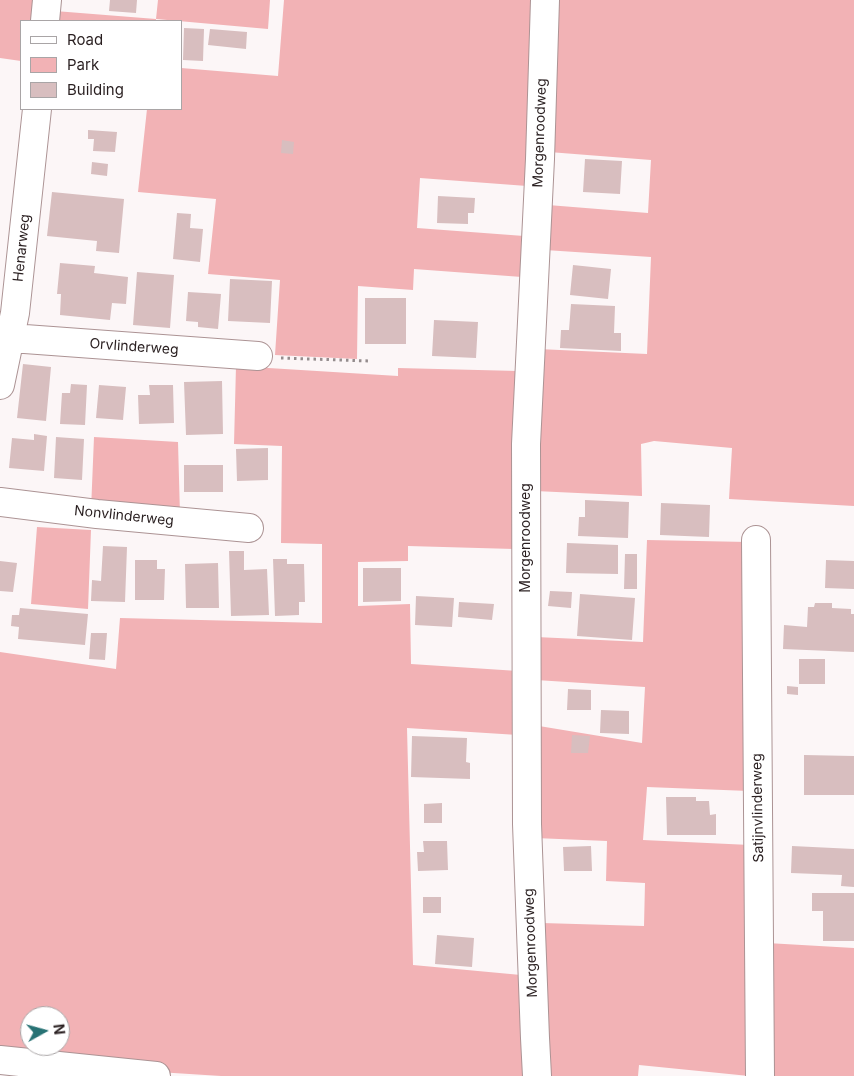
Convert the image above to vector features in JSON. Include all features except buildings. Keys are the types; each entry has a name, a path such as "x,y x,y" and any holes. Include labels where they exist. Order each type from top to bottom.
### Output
{"street":[{"path":"45,20 47,0"},
{"name":"Morgenroodweg","path":"537,1076 527,824 526,444 540,159 545,0"},
{"name":"Henarweg","path":"0,385 16,303 37,110"},
{"name":"Orvlinderweg","path":"10,338 258,356"},
{"name":"Nonvlinderweg","path":"0,502 97,514 249,528"},
{"name":"Satijnvlinderweg","path":"756,540 760,1076"},
{"path":"0,1060 156,1076"}],"path":[{"path":"258,356 370,361"}],"green space":[{"path":"0,0 40,0 38,20 20,20 20,61 0,58"},
{"path":"158,0 270,0 268,29 156,19"},
{"path":"284,0 531,0 527,186 420,178 417,228 524,236 522,277 414,269 413,290 358,286 357,359 275,355 280,280 208,274 216,199 138,192 147,110 182,110 182,68 278,76"},
{"path":"554,0 854,0 854,506 729,499 732,448 654,441 641,444 642,496 535,491 538,349 647,354 651,257 545,250 548,205 648,213 651,160 549,152"},
{"path":"55,11 156,19 156,20 54,20"},
{"path":"236,366 398,376 398,368 518,371 514,549 408,546 408,561 358,562 358,606 410,604 411,664 518,671 518,735 407,728 413,965 521,975 524,1076 221,1076 0,1062 0,652 116,669 120,618 322,623 322,544 281,543 282,446 234,444"},
{"path":"94,437 178,442 180,515 91,510"},
{"path":"37,527 91,530 88,609 31,604"},
{"path":"647,540 748,542 749,791 647,787 643,840 750,845 749,1076 639,1065 638,1076 542,1076 542,923 644,926 645,883 606,881 607,841 535,838 539,726 642,743 645,687 536,680 536,637 643,642"},
{"path":"767,943 854,948 854,1076 767,1076"}]}
